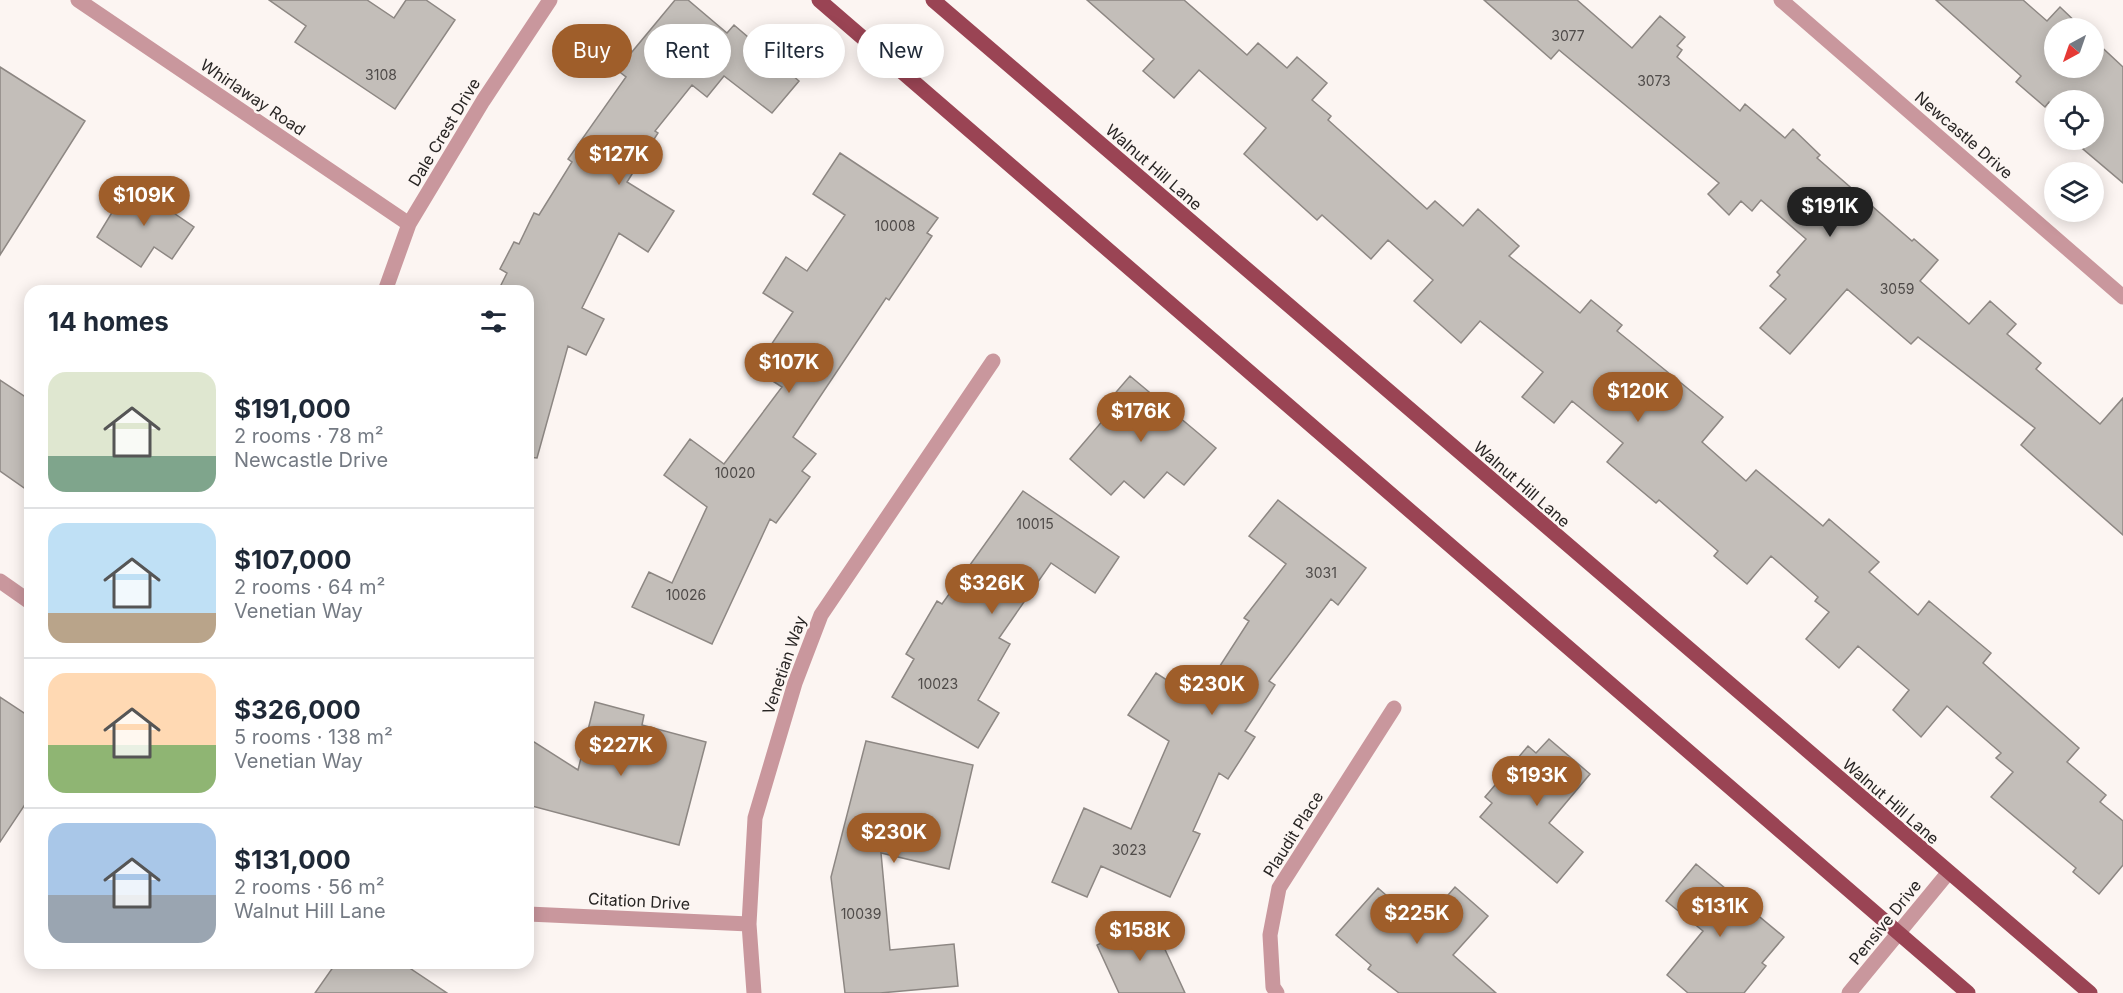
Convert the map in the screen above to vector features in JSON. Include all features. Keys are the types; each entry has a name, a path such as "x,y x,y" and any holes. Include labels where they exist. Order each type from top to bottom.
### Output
{"main road":[{"path":"819,0 1968,993"},
{"name":"Walnut Hill Lane","path":"933,0 2090,993"}],"street":[{"name":"Whirlaway Road","path":"78,0 409,224"},
{"name":"Dale Crest Drive","path":"387,285 409,224 483,101 550,0"},
{"name":"Newcastle Drive","path":"1781,0 2123,297"},
{"name":"Venetian Way","path":"754,993 749,924 755,818 795,683 820,615 993,361"},
{"path":"0,581 24,598"},
{"name":"Plaudit Place","path":"1277,993 1273,987 1270,935 1280,888 1394,708"},
{"name":"Pensive Drive","path":"1849,993 1948,873"},
{"name":"Citation Drive","path":"534,914 749,924"}],"building":[{"path":"269,0 367,0 394,18 406,0 426,0 455,20 395,109 295,42 306,26"},
{"path":"675,0 688,0 716,24 655,24"},
{"path":"1087,0 1184,0 1247,55 1258,43 1287,68 1297,57 1327,83 1312,100 1331,116 1328,120 1427,209 1435,201 1463,226 1478,209 1519,246 1509,256 1580,313 1591,300 1622,325 1617,331 1723,417 1702,442 1746,481 1756,470 1823,526 1829,519 1879,562 1869,572 1918,615 1929,601 1991,653 1983,663 2079,748 2067,762 2106,795 2100,802 2123,821 2123,865 2099,894 2073,872 2076,868 1991,797 2013,772 1996,758 2001,753 1947,706 1921,737 1893,710 1909,690 1858,646 1839,668 1806,639 1829,612 1815,601 1818,597 1771,556 1747,584 1714,556 1718,551 1659,500 1656,503 1607,462 1623,443 1572,401 1554,423 1522,397 1543,372 1480,321 1461,343 1414,301 1433,280 1388,240 1371,259 1322,215 1317,220 1244,154 1266,128 1199,70 1174,98 1143,71 1154,59"},
{"path":"1484,0 1577,0 1632,48 1660,16 1685,37 1677,46 1682,50 1677,57 1740,111 1745,104 1785,138 1793,129 1820,155 1817,158 1912,241 1914,239 1938,260 1920,281 1969,324 1990,301 2016,324 2007,334 2041,363 2036,369 2100,424 2123,398 2123,535 2021,445 2035,428 1918,337 1911,344 1847,289 1790,354 1760,328 1786,299 1770,286 1780,275 1777,272 1806,239 1761,200 1752,211 1741,201 1729,215 1708,194 1719,183 1559,50 1551,59"},
{"path":"1936,0 2023,0 2044,18 2044,78 2104,78 2104,49 2123,67 2123,183 2104,167 2104,162 2098,162 2084,150 2104,150 2104,90 2044,90 2044,106 2016,82 2021,76"},
{"path":"2060,7 2072,18 2050,18"},
{"path":"734,25 743,33 743,78 796,78 799,81 772,113 727,78 731,78 731,28"},
{"path":"644,37 644,78 722,78 707,97 692,85 655,131 658,133 627,182 674,211 648,252 619,233 582,308 604,319 586,355 568,346 537,458 534,458 534,285 501,285 507,273 500,269 514,242 519,244 534,213 539,215 572,162 568,159 625,78 632,78 632,52"},
{"path":"0,67 85,121 0,255"},
{"path":"840,153 938,218 927,233 932,236 889,300 886,298 793,437 816,454 802,471 810,477 776,523 770,519 712,644 632,607 649,572 672,583 707,507 664,475 690,439 724,464 782,387 768,378 779,363 765,354 793,312 763,293 786,257 807,271 845,215 813,194"},
{"path":"130,183 194,227 172,259 154,247 141,267 97,237"},
{"path":"1130,376 1216,448 1184,485 1167,472 1144,498 1124,481 1111,495 1070,459 1105,418 1098,413"},
{"path":"0,380 24,396 24,488 0,471"},
{"path":"1023,491 1119,557 1095,593 1051,563 999,638 1010,644 978,700 999,713 978,748 892,697 914,659 906,654 937,601 942,604"},
{"path":"1278,500 1366,568 1338,605 1331,599 1269,681 1275,685 1245,731 1255,737 1228,779 1219,773 1193,831 1200,834 1170,897 1101,866 1087,897 1052,882 1084,808 1131,829 1169,741 1128,715 1156,673 1198,700 1249,621 1244,618 1286,564 1249,536"},
{"path":"0,697 24,713 24,806 0,842"},
{"path":"595,702 644,715 642,725 706,742 679,845 534,807 534,742 578,770"},
{"path":"1549,739 1590,774 1549,823 1583,852 1557,883 1480,817 1492,803 1485,797 1528,746 1536,753"},
{"path":"866,741 973,765 949,869 881,853 890,950 954,944 958,986 880,993 845,993 831,877"},
{"path":"1696,864 1784,937 1762,963 1766,966 1744,993 1688,993 1667,975 1703,931 1666,901"},
{"path":"1455,887 1488,916 1453,955 1496,993 1399,993 1368,969 1371,965 1336,935 1378,888 1421,926"},
{"path":"1151,919 1185,993 1119,993 1097,945"},
{"path":"332,969 411,969 447,993 315,993"}]}
